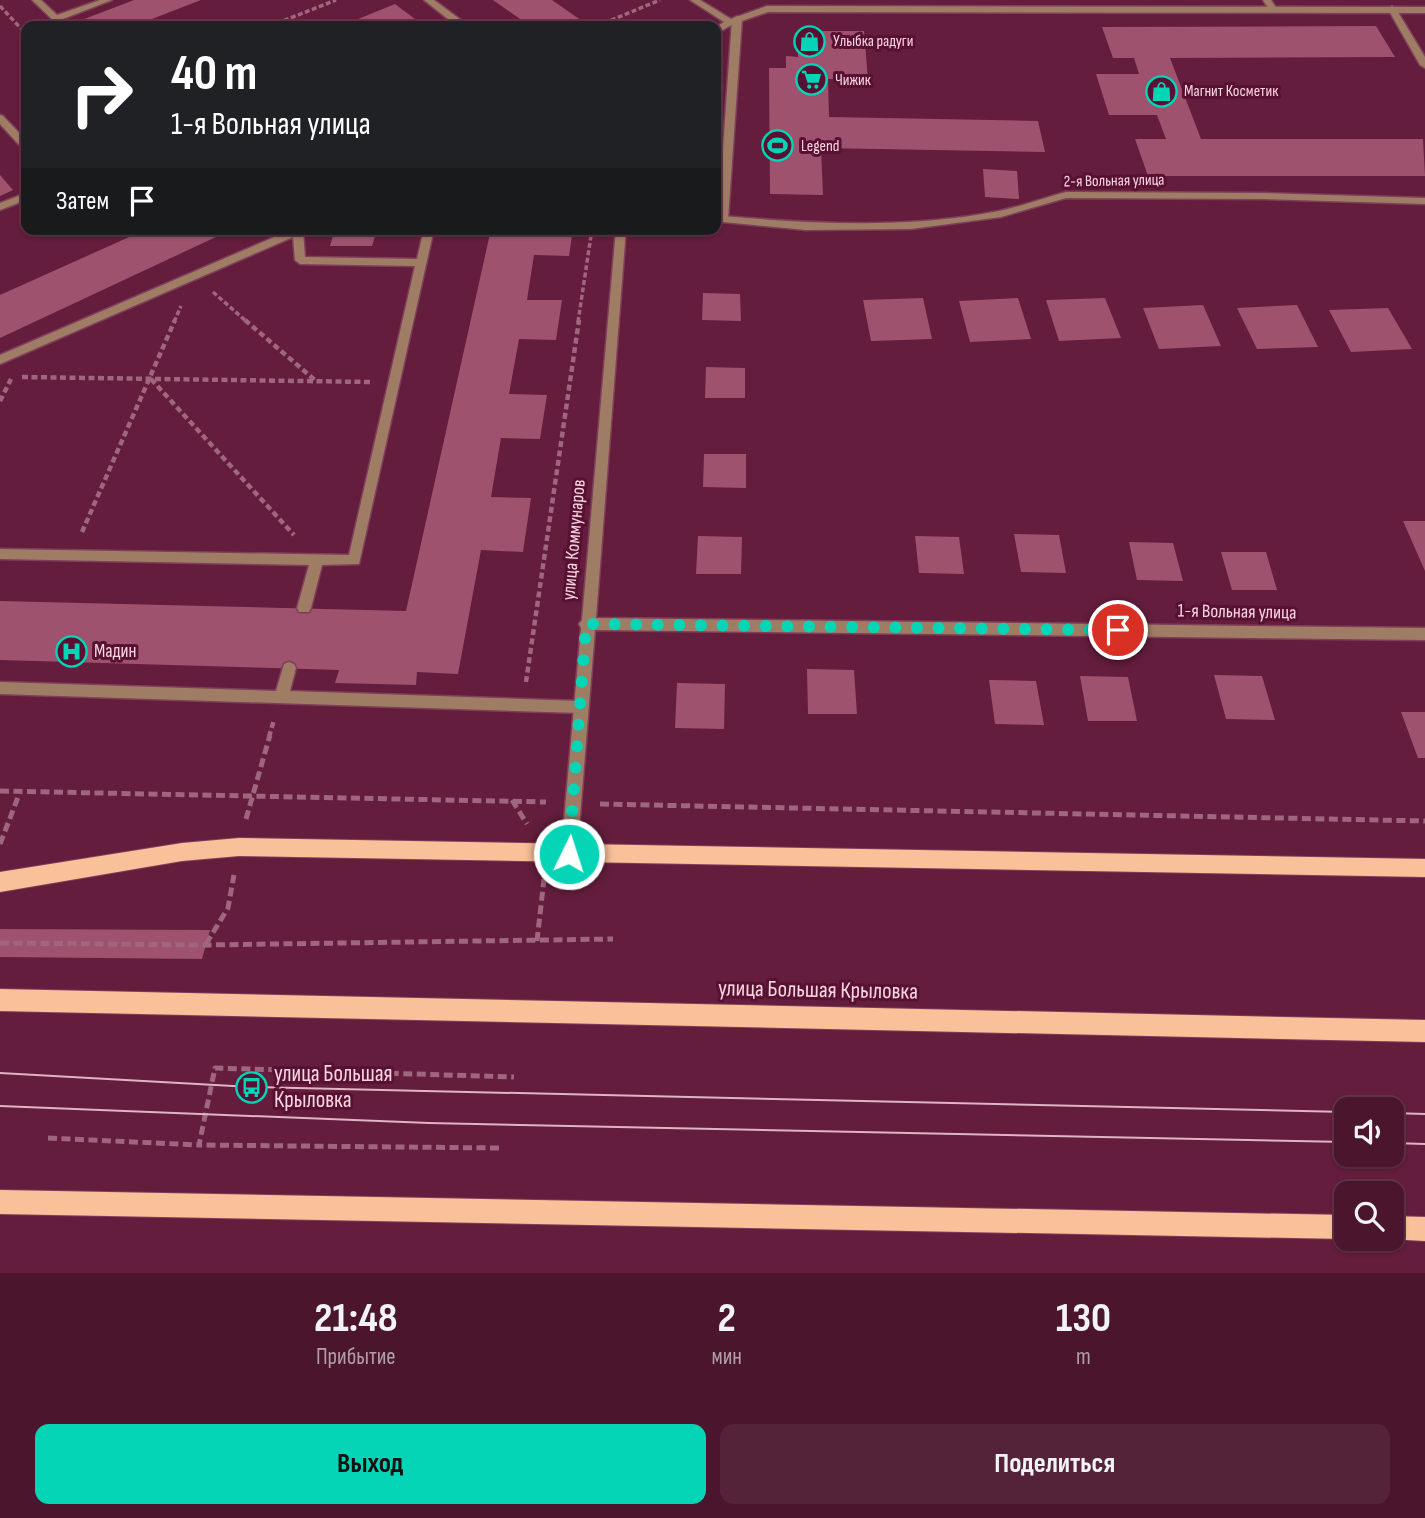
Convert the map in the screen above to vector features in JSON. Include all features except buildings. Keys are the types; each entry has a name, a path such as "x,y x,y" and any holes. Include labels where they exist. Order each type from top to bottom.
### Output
{"main road":[{"path":"0,882 182,852 239,847 1425,867"},
{"name":"улица Большая Крыловка","path":"0,1000 1425,1031"},
{"path":"0,1202 1334,1227"},
{"path":"1404,1228 1425,1229"}],"street":[{"path":"36,0 55,19 108,0"},
{"path":"428,0 458,21"},
{"path":"694,0 734,21"},
{"path":"767,9 777,0"},
{"path":"1268,0 1273,9"},
{"path":"721,29 734,21 767,9 1425,10"},
{"path":"1392,9 1425,65"},
{"path":"450,21 455,19"},
{"name":"2-я Вольная улица","path":"734,21 723,219 806,228 911,226 1001,214 1066,195 1263,196 1425,201"},
{"path":"0,118 21,141"},
{"path":"0,207 21,197"},
{"path":"0,360 287,235"},
{"path":"298,235 300,260 421,263"},
{"path":"0,554 354,560 428,235"},
{"name":"улица Коммунаров","path":"569,854 586,624 620,235"},
{"path":"304,608 317,560"},
{"name":"1-я Вольная улица","path":"586,624 1425,634"},
{"path":"281,697 289,668"},
{"path":"0,688 580,707"}],"path":[{"path":"284,21 336,0"},
{"path":"609,21 660,0"},
{"path":"0,6 21,28"},
{"path":"523,705 591,235"},
{"path":"72,555 194,276 316,381"},
{"path":"0,401 13,376 395,383"},
{"path":"150,379 317,560"},
{"path":"0,791 1425,821"},
{"path":"0,844 20,792"},
{"path":"0,943 206,945 613,939"},
{"path":"199,1145 215,1068 514,1077"},
{"path":"48,1138 199,1145 499,1148"}],"tram line":[{"path":"0,1073 251,1087 1334,1112"},
{"path":"0,1106 429,1123 1334,1142"},
{"path":"1404,1113 1425,1114"},
{"path":"1404,1143 1425,1144"}],"place":[{"name":"Улыбка радуги","path":"810,41"},
{"name":"Чижик","path":"812,80"},
{"name":"Магнит Косметик","path":"1161,91"},
{"name":"Legend","path":"778,146"},
{"name":"Мадин","path":"71,651"},
{"name":"улица Большая Крыловка","path":"251,1087"}],"route":[{"path":"569,854 586,624 1118,630"}]}
